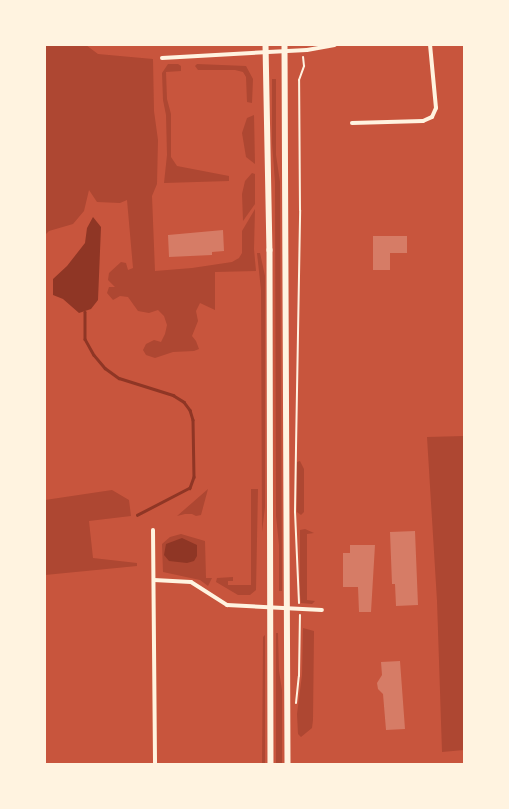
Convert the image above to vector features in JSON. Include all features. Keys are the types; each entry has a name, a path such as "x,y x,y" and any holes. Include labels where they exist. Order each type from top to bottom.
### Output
{"main road":[{"path":"266,45 272,764"},
{"path":"285,48 288,764"}],"street":[{"path":"162,58 266,52 285,48 336,45"},
{"path":"352,123 423,121 432,117 436,108 430,45"},
{"path":"154,530 155,764"},
{"path":"154,580 191,582 227,604 322,610"}],"path":[{"path":"296,705 299,676 300,610 295,512 300,210 299,80 304,66"}],"shaded area":[{"path":"45,45 86,45 98,54 153,59 154,111 158,140 157,184 152,196 155,271 232,262 239,258 242,253 242,231 255,209 254,249 256,271 215,272 215,310 200,303 196,311 198,321 192,336 199,349 173,352 155,358 146,355 143,350 146,344 154,340 161,342 165,334 167,325 164,316 158,310 149,313 138,311 128,297 120,296 113,300 107,293 109,287 115,287 108,280 109,273 121,262 126,263 128,270 133,268 127,200 120,203 97,202 89,190 84,211 73,224 49,231 45,235"},
{"path":"168,64 178,64 181,66 181,71 166,72 167,99 171,114 171,157 177,166 229,176 229,181 164,183 167,155 162,73"},
{"path":"197,64 246,66 253,79 252,103 247,102 246,77 243,72 235,70 198,70 195,66"},
{"path":"272,79 276,79 276,155 280,182 282,591 279,591 279,545 276,516 275,182 272,143"},
{"path":"254,115 255,164 246,157 242,133 247,118"},
{"path":"252,173 255,174 255,204 243,221 242,194 245,181"},
{"path":"93,217 101,227 98,300 91,309 79,313 63,299 53,295 53,279 67,266 85,243 87,228"},
{"path":"257,253 260,253 265,276 265,507 262,532 261,290"},
{"path":"464,436 464,750 442,752 437,601 427,437"},
{"path":"300,461 304,469 304,512 301,515 297,512 297,462"},
{"path":"208,489 201,515 185,514 177,516"},
{"path":"251,489 258,489 256,590 250,595 238,595 216,582 217,578 233,577 233,581 228,581 228,585 251,585"},
{"path":"112,490 129,500 131,516 89,521 93,558 137,563 137,566 45,575 45,500"},
{"path":"305,529 314,533 307,534 307,600 315,601 312,604 301,603 300,594 300,530"},
{"path":"181,534 205,541 206,578 212,578 208,586 200,580 163,572 162,544 170,537"},
{"path":"182,538 197,545 197,556 194,561 187,563 169,561 164,555 166,544"},
{"path":"303,628 314,631 313,720 312,728 301,737 298,734 297,714 302,675"},
{"path":"276,633 278,633 279,671 282,690 282,764 276,764"},
{"path":"265,635 265,764 262,764 263,637"}],"building":[{"path":"223,230 224,251 212,252 212,255 169,257 168,235"},
{"path":"373,236 407,236 407,253 390,253 390,270 373,270"},
{"path":"415,531 418,605 396,606 395,584 392,584 390,532"},
{"path":"350,545 375,545 371,612 359,612 358,587 343,587 343,553 350,553"},
{"path":"400,661 405,729 386,730 383,694 378,689 377,683 382,675 381,662"}],"waterway":[{"path":"85,312 85,339 94,355 105,368 119,378 173,395 184,402 190,410 193,420 194,477 190,488 138,515"}]}
